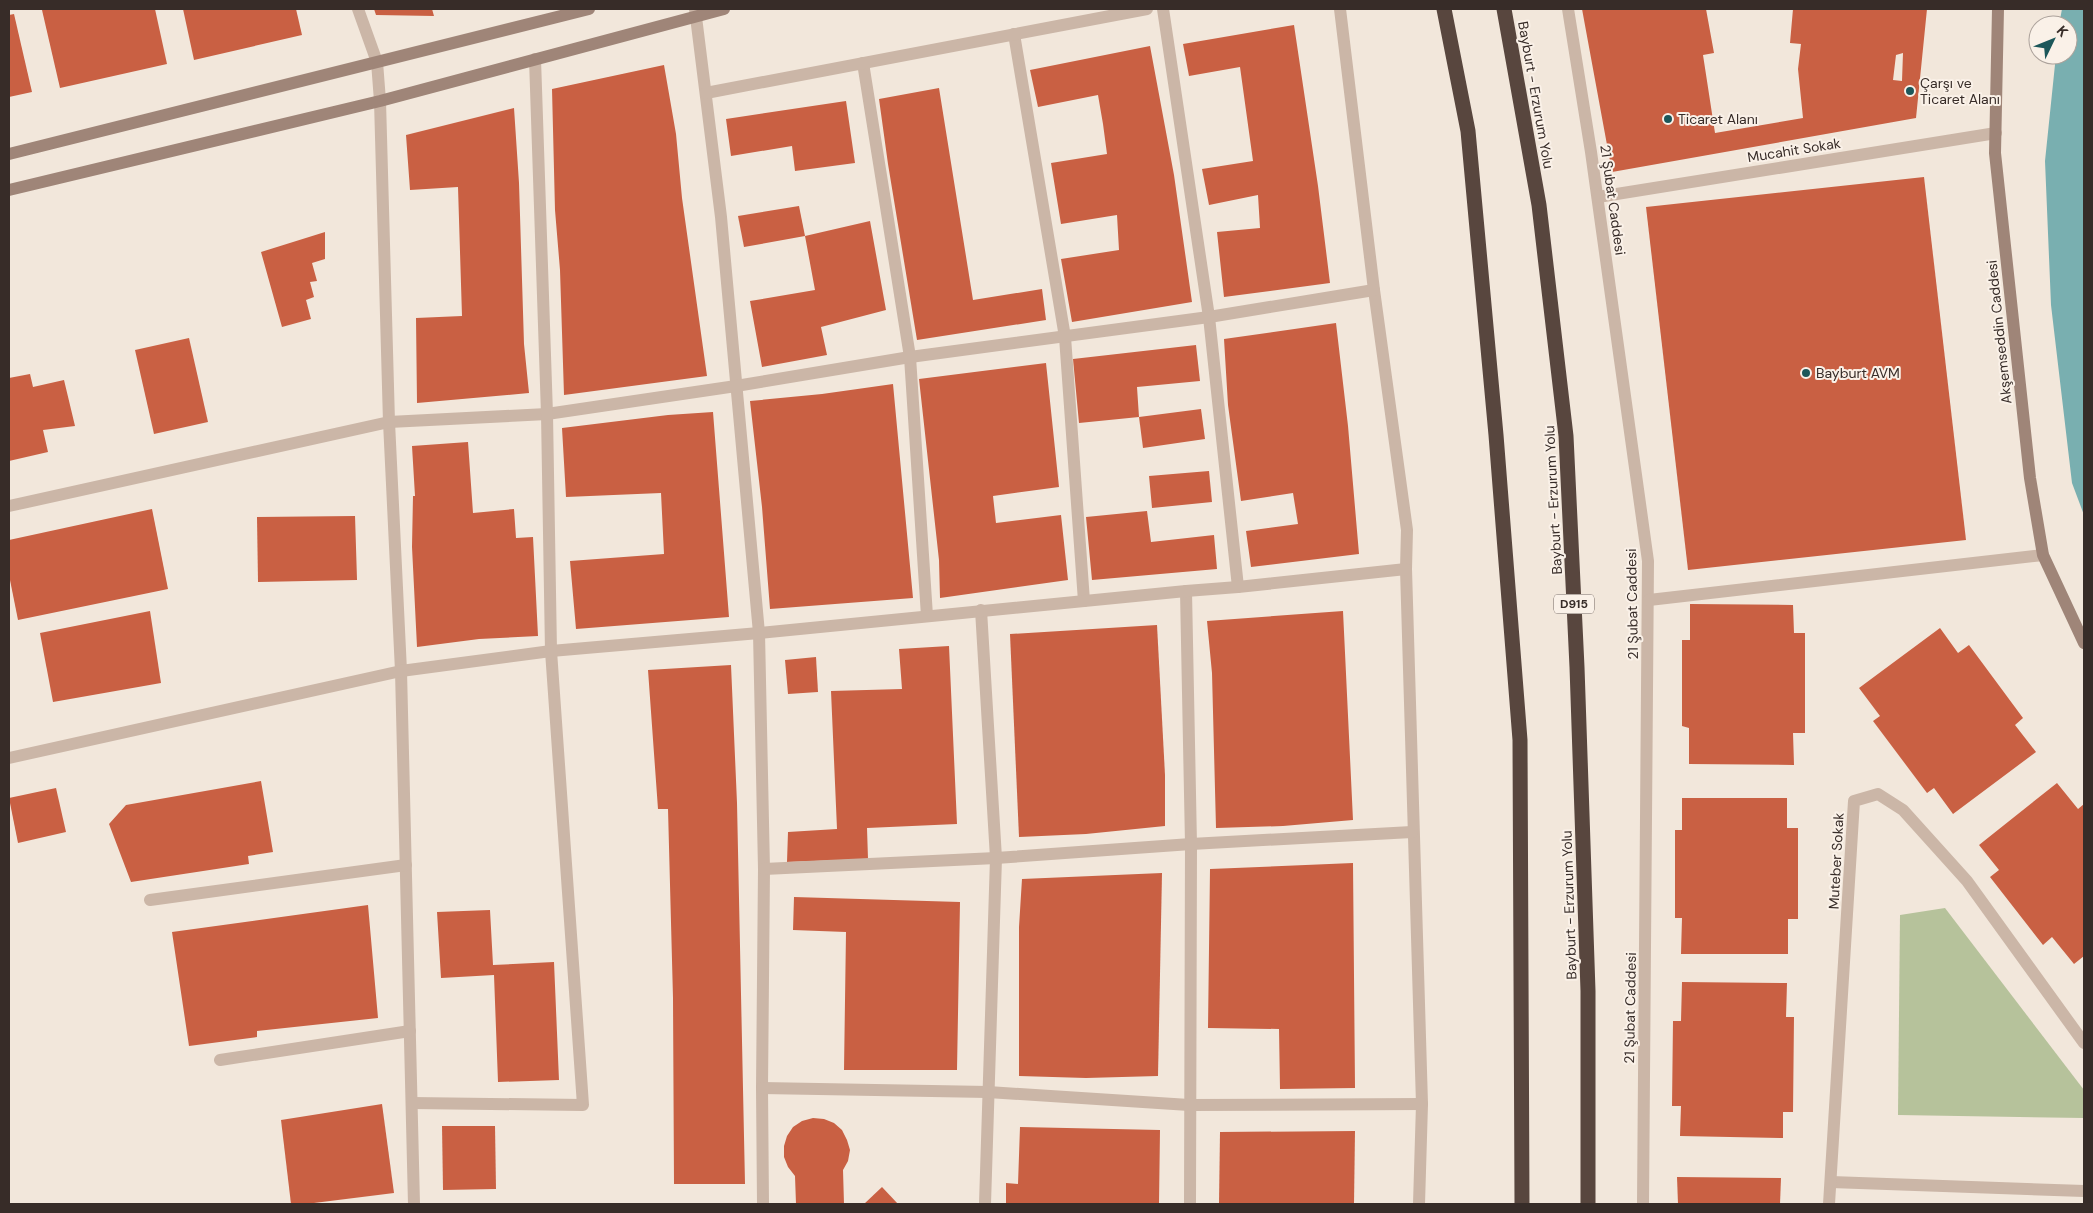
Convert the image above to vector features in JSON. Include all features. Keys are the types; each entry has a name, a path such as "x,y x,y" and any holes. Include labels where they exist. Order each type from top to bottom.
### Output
{"highway":[{"path":"1444,9 1468,131 1496,435 1520,740 1522,1204"},
{"name":"Bayburt - Erzurum Yolu","path":"1504,9 1539,205 1566,436 1578,667 1588,991 1588,1204"}],"street":[{"path":"358,9 377,62 380,101 389,422 402,671 414,1204"},
{"path":"9,154 589,9"},
{"path":"9,190 380,101 535,59 696,12 724,9"},
{"path":"706,93 1147,9"},
{"path":"1163,9 1209,317 1238,587"},
{"path":"1340,9 1374,290 1407,530 1406,569 1412,832 1422,1104 1418,1204"},
{"name":"21 Şubat Caddesi","path":"1568,9 1598,197 1648,561 1643,1204"},
{"name":"Akşemseddin Caddesi","path":"1998,9 1995,153 2030,478 2043,555 2084,643"},
{"path":"696,12 721,216 759,633 764,869 763,1204"},
{"path":"1014,34 1065,337 1084,601"},
{"path":"412,1103 583,1104 551,651 547,414 535,59"},
{"path":"863,63 910,357 927,616"},
{"name":"Mucahit Sokak","path":"1598,197 1996,133"},
{"path":"9,506 389,422 547,414 736,386 910,357 1209,317 1374,290"},
{"path":"1649,600 2043,555"},
{"path":"9,758 402,671 551,651 759,633 1406,569"},
{"path":"1186,591 1190,844 1190,1204"},
{"path":"981,610 996,858 985,1204"},
{"name":"Muteber Sokak","path":"1829,1204 1854,802 1878,794 1903,810 1967,881 2084,1043"},
{"path":"764,869 996,858 1190,844 1412,832"},
{"path":"150,900 406,865"},
{"path":"220,1060 410,1030"},
{"path":"762,1088 988,1092 1190,1105 1422,1104"},
{"path":"1831,1182 2084,1191"}],"green space":[{"path":"1945,908 2084,1090 2084,1118 1898,1115 1900,915"}],"water":[{"path":"2062,9 2084,9 2084,515 2072,483 2051,305 2045,161 2055,65 2078,65 2078,15 2061,15"}],"building":[{"path":"155,9 167,64 60,88 42,10"},
{"path":"183,9 296,9 302,35 194,60"},
{"path":"374,9 432,9 434,16 376,15"},
{"path":"1582,9 1706,9 1714,53 1703,55 1715,133 1803,118 1798,69 1801,44 1790,43 1793,9 1927,9 1916,118 1612,172","holes":["1903,53 1902,81 1893,80 1896,55"]},
{"path":"14,14 32,92 9,97 9,15"},
{"path":"1294,25 1318,186 1330,283 1224,297 1217,232 1260,228 1258,195 1209,205 1202,169 1253,161 1240,67 1189,76 1183,44"},
{"path":"1150,46 1174,175 1192,302 1072,322 1061,259 1119,250 1117,215 1061,224 1051,163 1107,154 1103,124 1098,95 1038,107 1030,70"},
{"path":"664,65 676,134 682,198 707,376 564,395 560,270 555,210 552,89"},
{"path":"939,88 973,300 1042,289 1046,320 917,340 879,99"},
{"path":"846,101 855,163 795,171 792,146 731,156 726,119"},
{"path":"514,108 519,183 524,344 529,393 417,403 416,318 462,316 458,187 410,190 406,135"},
{"name":"Bayburt AVM","path":"1924,177 1966,540 1688,570 1646,207"},
{"path":"799,206 805,236 744,247 738,216"},
{"path":"870,221 886,310 821,327 827,355 762,367 750,301 815,290 805,236"},
{"path":"325,232 325,259 312,263 317,281 310,282 314,297 306,300 311,319 282,327 261,252"},
{"path":"1336,323 1348,426 1359,554 1251,567 1246,531 1298,524 1293,493 1241,501 1228,405 1224,339"},
{"path":"189,338 208,422 154,434 135,350"},
{"path":"1196,345 1200,381 1137,387 1139,417 1079,423 1073,359"},
{"path":"1046,363 1059,487 993,496 996,523 1061,515 1068,580 940,598 939,560 919,379"},
{"path":"30,374 33,387 64,380 75,426 43,430 48,452 9,461 9,378"},
{"path":"893,384 913,598 770,609 762,507 750,401 822,394"},
{"path":"1201,409 1205,439 1143,448 1139,417"},
{"path":"713,412 729,617 576,629 570,561 664,554 661,493 566,497 562,428 668,415"},
{"path":"468,442 473,513 514,509 516,538 533,537 538,636 479,639 417,647 412,547 413,496 415,496 412,446"},
{"path":"1209,471 1212,502 1152,508 1149,476"},
{"path":"152,509 168,589 18,620 9,575 9,540"},
{"path":"1147,511 1151,542 1214,535 1217,569 1092,580 1086,517"},
{"path":"355,516 357,580 258,582 257,517"},
{"path":"1690,604 1793,605 1794,633 1805,633 1805,733 1793,733 1794,765 1689,764 1689,728 1682,726 1682,640 1690,640"},
{"path":"150,611 161,683 53,702 40,633"},
{"path":"1343,611 1353,820 1283,826 1216,828 1212,673 1207,621"},
{"path":"1157,625 1165,775 1165,826 1086,834 1019,837 1010,634"},
{"path":"1940,628 1958,653 1969,645 2023,718 2015,725 2036,752 1953,814 1934,788 1927,793 1873,721 1880,716 1859,688"},
{"path":"949,646 957,824 867,828 868,859 787,862 788,832 837,829 831,691 902,689 899,649"},
{"path":"816,657 818,692 788,694 785,660"},
{"path":"731,665 737,803 745,1184 674,1184 673,998 668,809 658,809 648,670"},
{"path":"261,781 273,852 248,856 249,864 131,882 109,824 126,805"},
{"path":"2057,783 2078,809 2084,804 2084,956 2074,964 2052,937 2043,945 1990,877 1999,870 1979,845"},
{"path":"56,788 66,832 18,843 9,798"},
{"path":"1682,798 1787,798 1787,828 1798,828 1798,919 1788,919 1788,954 1681,954 1682,918 1675,918 1675,830 1682,830"},
{"path":"1353,863 1355,1088 1280,1089 1279,1029 1208,1028 1210,869"},
{"path":"1162,873 1158,1076 1086,1078 1019,1076 1019,927 1022,879"},
{"path":"794,897 960,902 957,1070 844,1070 846,932 793,930"},
{"path":"368,905 378,1018 257,1031 257,1037 189,1046 172,932"},
{"path":"490,910 493,965 554,962 559,1080 498,1082 494,975 441,978 437,912"},
{"path":"1682,982 1787,983 1786,1017 1794,1017 1793,1112 1783,1112 1783,1138 1680,1136 1681,1106 1672,1106 1673,1021 1681,1021"},
{"path":"382,1104 394,1193 306,1204 291,1204 281,1120"},
{"path":"813,1118 824,1119 834,1123 842,1130 847,1140 850,1150 848,1161 843,1170 844,1204 796,1204 795,1176 788,1167 784,1157 784,1146 787,1136 793,1127 802,1121"},
{"path":"442,1126 495,1126 496,1189 443,1190"},
{"path":"1020,1127 1160,1130 1159,1204 1006,1204 1006,1183 1018,1184"},
{"path":"1355,1131 1354,1204 1219,1204 1220,1132"},
{"path":"1677,1177 1781,1178 1780,1204 1678,1204"},
{"path":"882,1187 898,1204 864,1204"}],"place":[{"name":"Çarşı ve Ticaret Alanı","path":"1910,91"},
{"name":"Ticaret Alanı","path":"1668,119"},
{"name":"Bayburt AVM","path":"1806,373"}]}
